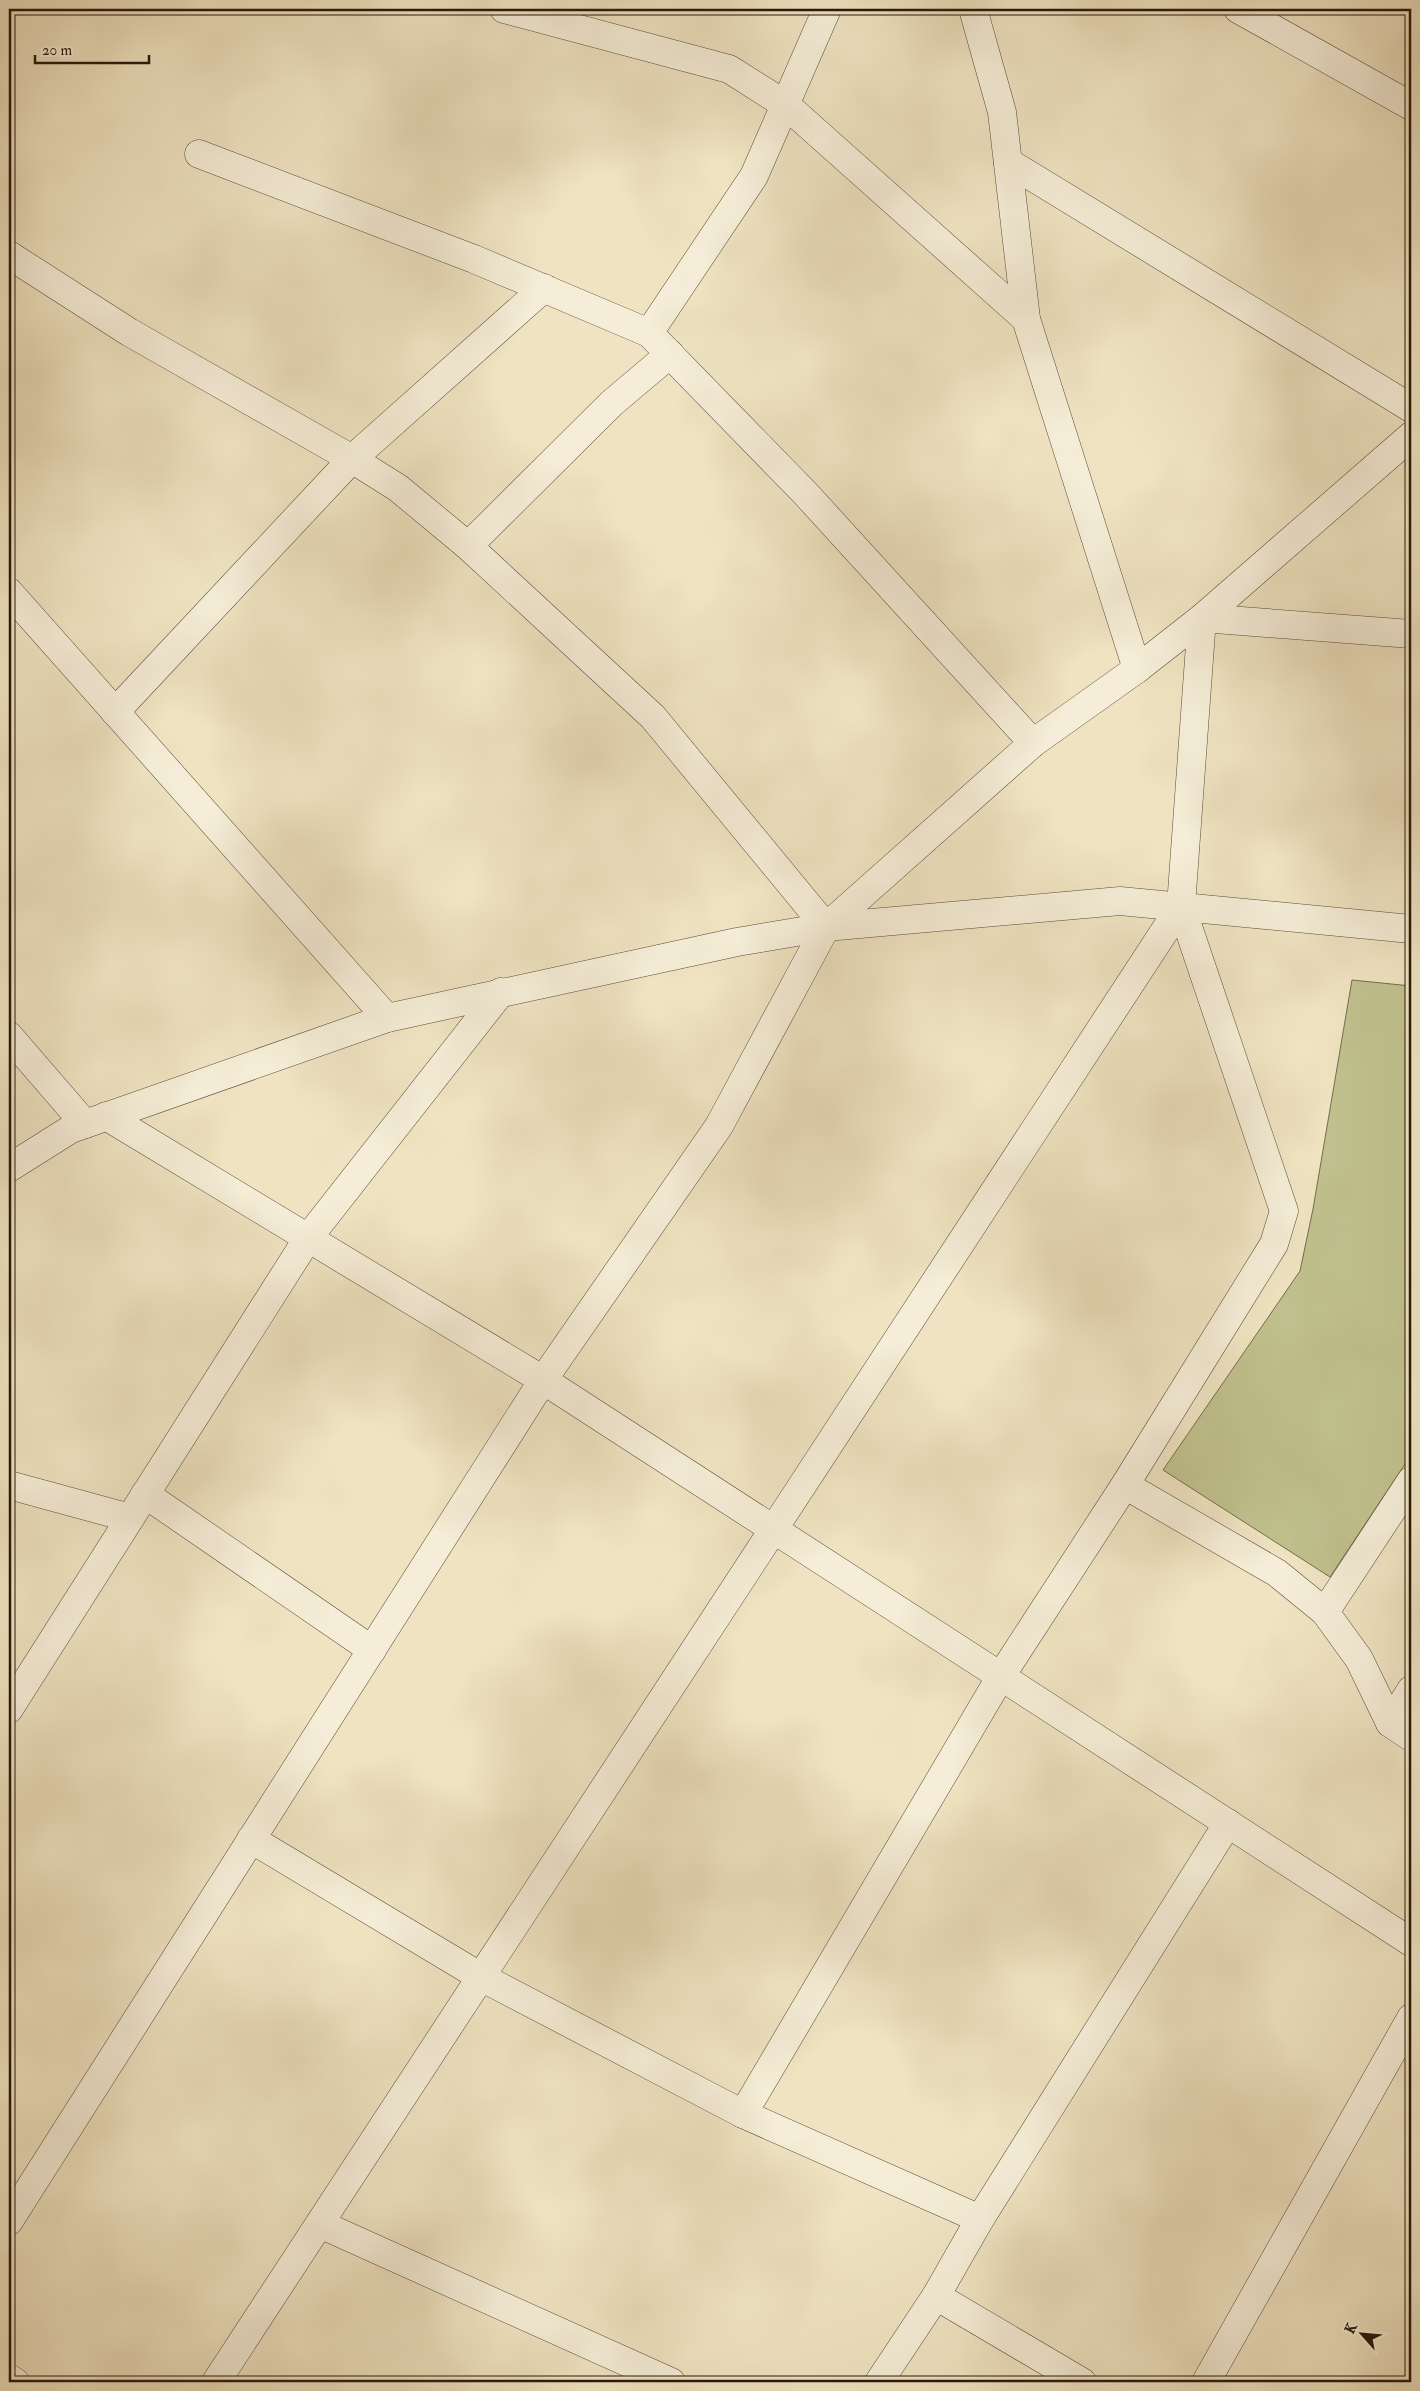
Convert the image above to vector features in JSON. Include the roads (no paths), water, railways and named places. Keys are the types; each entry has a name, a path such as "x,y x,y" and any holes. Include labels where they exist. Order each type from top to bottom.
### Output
{"street":[{"path":"504,9 540,13 729,69 786,105 1026,319"},
{"path":"649,333 754,176 827,9"},
{"path":"973,9 1002,112 1026,319 1137,669"},
{"path":"1238,9 1411,106"},
{"path":"199,154 474,258 649,333 805,493 1032,743"},
{"path":"1008,162 1411,408"},
{"path":"9,255 129,332 352,459 398,488 468,546 653,717 826,927"},
{"path":"115,712 352,459 544,288"},
{"path":"468,546 612,403 670,354"},
{"path":"9,2221 543,1380 719,1126 826,927 1032,743 1137,669 1202,618 1411,436"},
{"path":"9,592 387,1018"},
{"path":"1202,618 1411,634"},
{"path":"742,2114 1001,1676 1125,1485 1274,1244 1284,1211 1181,906 1202,618"},
{"path":"9,1168 71,1129 387,1018 737,942 826,927 1120,901 1411,929"},
{"path":"216,2382 1181,906"},
{"path":"9,1709 308,1238 501,992"},
{"path":"9,1036 95,1120 308,1238 543,1380 1411,1942"},
{"path":"1325,1612 1411,1482"},
{"path":"9,1485 130,1518"},
{"path":"1125,1485 1277,1573 1325,1612 1360,1658 1400,1730"},
{"path":"145,1494 372,1650"},
{"path":"1400,1730 1411,1690"},
{"path":"879,2382 936,2296 980,2219 1228,1823"},
{"path":"251,1839 481,1976 742,2114 980,2219"},
{"path":"1206,2382 1411,2018"},
{"path":"320,2224 672,2382"},
{"path":"936,2296 1082,2382"},
{"path":"9,2378 15,2382"}]}
